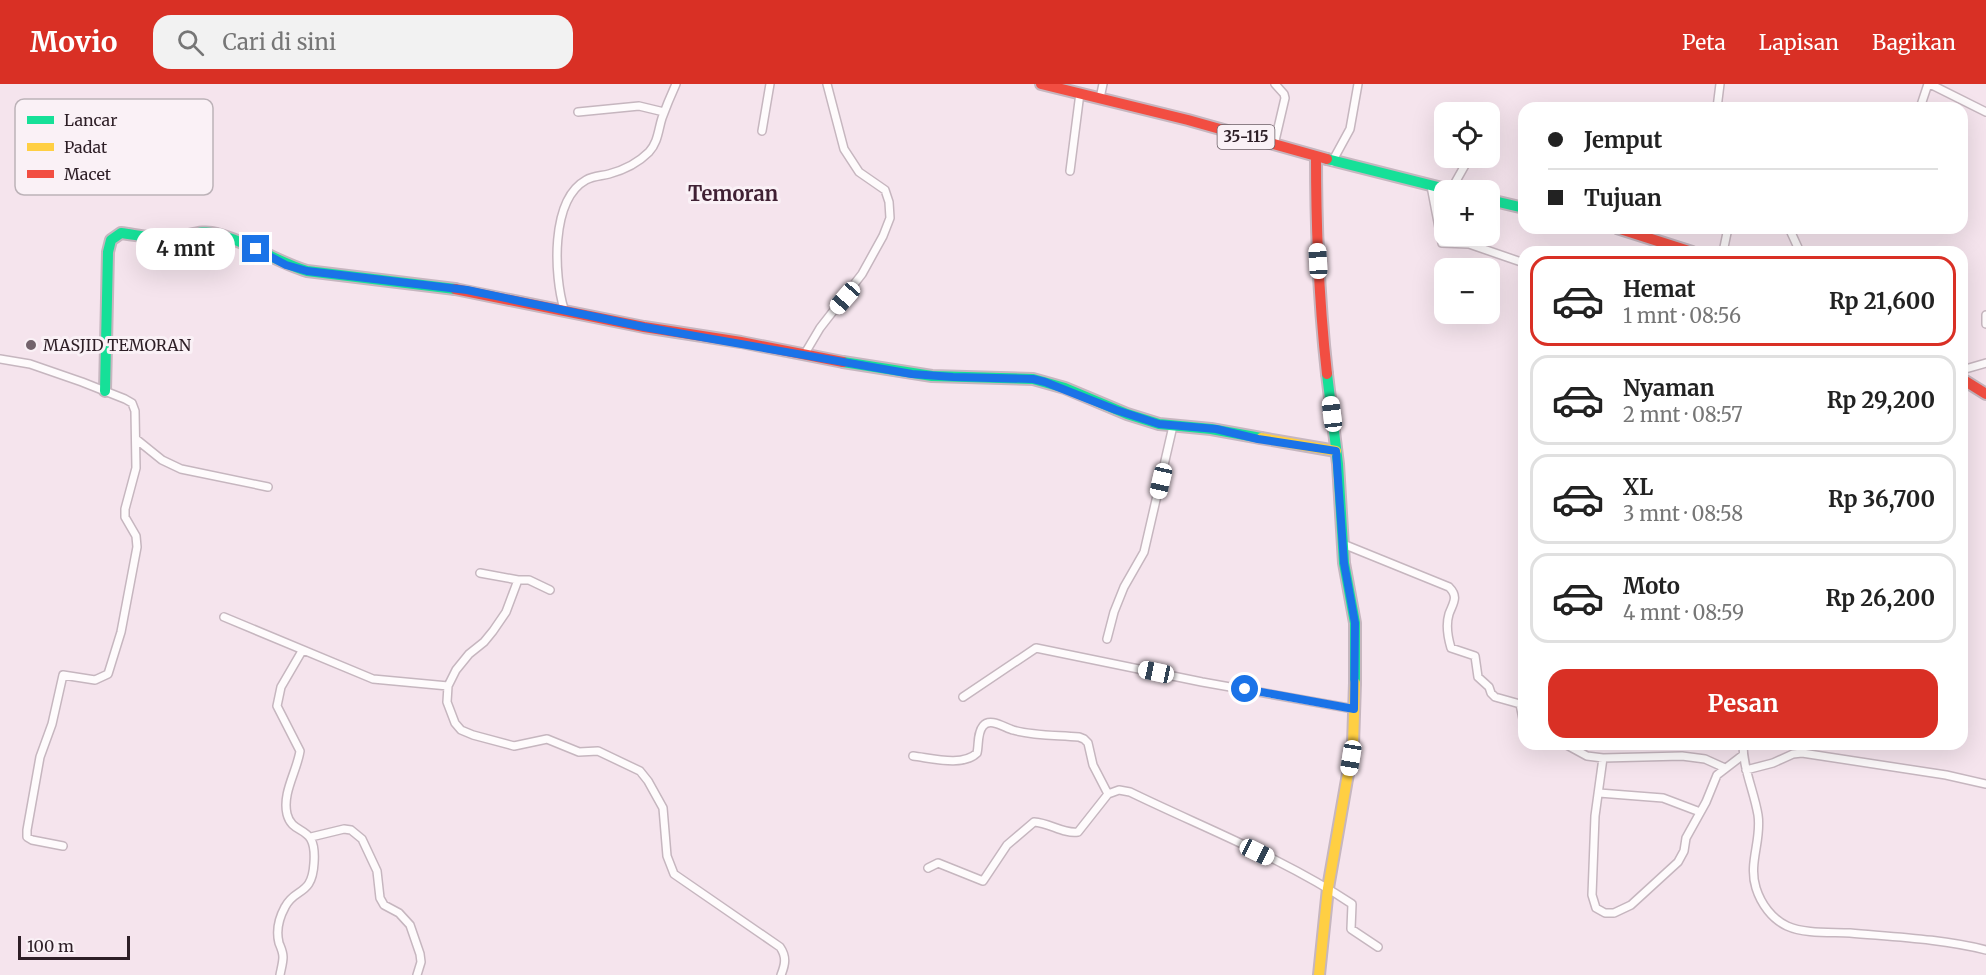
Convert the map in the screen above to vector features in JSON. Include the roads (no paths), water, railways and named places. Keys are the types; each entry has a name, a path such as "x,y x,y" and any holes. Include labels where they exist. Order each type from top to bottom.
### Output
{"street":[{"path":"564,309 558,283 558,240 562,216 569,199 585,180 623,170 648,153 658,139 664,112 676,84"},
{"path":"762,130 770,84"},
{"path":"804,355 820,328 862,274 890,218 889,202 885,190 859,171 844,149 827,84"},
{"name":"35-115","path":"1041,84 1332,162 1434,187"},
{"path":"1100,98 1103,84"},
{"path":"1274,145 1285,98 1275,84"},
{"path":"1332,162 1350,129 1358,84"},
{"path":"1718,102 1720,84"},
{"path":"1922,102 1929,84 1966,102"},
{"path":"1070,171 1080,93"},
{"path":"1968,103 1986,112"},
{"path":"578,112 639,106 664,112"},
{"path":"1316,157 1315,211 1321,319 1336,451 1343,544 1355,623 1351,758 1328,888 1319,975"},
{"path":"1431,186 1442,243 1469,244 1518,261"},
{"path":"1500,202 1518,207"},
{"path":"105,391 110,241 117,234 172,238 200,232 215,233 239,241 294,268 363,279 411,282 467,290 644,327 932,376 1019,378 1045,382 1130,415 1173,426 1216,429 1258,439 1336,451"},
{"path":"1636,234 1673,246"},
{"path":"1986,315 1986,324"},
{"path":"0,359 30,364 105,391 132,404 135,411 136,468 125,517 136,536 137,547 121,632 108,674 94,680 63,675 52,724 38,767 27,837 63,846"},
{"path":"1968,368 1986,363"},
{"path":"1968,382 1986,394"},
{"path":"1107,639 1124,586 1144,552 1173,426"},
{"path":"136,439 162,460 181,469 268,487"},
{"path":"1343,544 1449,587 1454,592 1455,598 1449,614 1448,632 1451,648 1475,656 1478,677 1496,697 1518,703"},
{"path":"480,573 528,580 550,590"},
{"path":"518,580 506,612 484,642 469,654 456,670 448,686 447,702 455,723 461,730 514,746 540,740 552,740 579,752 598,751 640,771 648,780 663,808 667,856 674,874 780,947 784,952 785,962 781,975"},
{"path":"224,617 373,679 448,686"},
{"path":"963,697 1036,648 1202,682 1354,709"},
{"path":"280,975 283,957 278,928 287,903 306,889 312,879 314,858 311,837 292,824 288,816 288,796 300,751 277,706 281,687 302,651"},
{"path":"913,756 954,760 970,759 977,753 982,727 987,723 1035,734 1079,737 1088,743 1093,765 1108,794"},
{"path":"1574,750 1603,758 1682,756 1705,759 1725,768"},
{"path":"1743,750 1758,814 1758,833 1753,863 1755,885 1763,903 1778,921 1801,930 1940,941 1986,950"},
{"path":"1746,770 1802,753 1946,775 1986,784"},
{"path":"1603,758 1595,816 1592,896 1596,908 1605,913 1614,913 1631,905 1678,862 1684,851 1686,838 1717,775 1743,756"},
{"path":"928,868 938,863 983,881 1007,845 1034,822 1044,823 1069,833 1078,832 1108,794 1119,790 1130,792 1328,888 1352,904 1351,929 1377,947"},
{"path":"1599,793 1663,798 1700,812"},
{"path":"311,837 344,829 351,830 362,839 377,871 380,898 384,905 399,913 410,925 422,962 417,975"}],"place":[{"name":"MASJID TEMORAN","path":"31,345"}],"district":[{"name":"Temoran","path":"733,194"}]}
